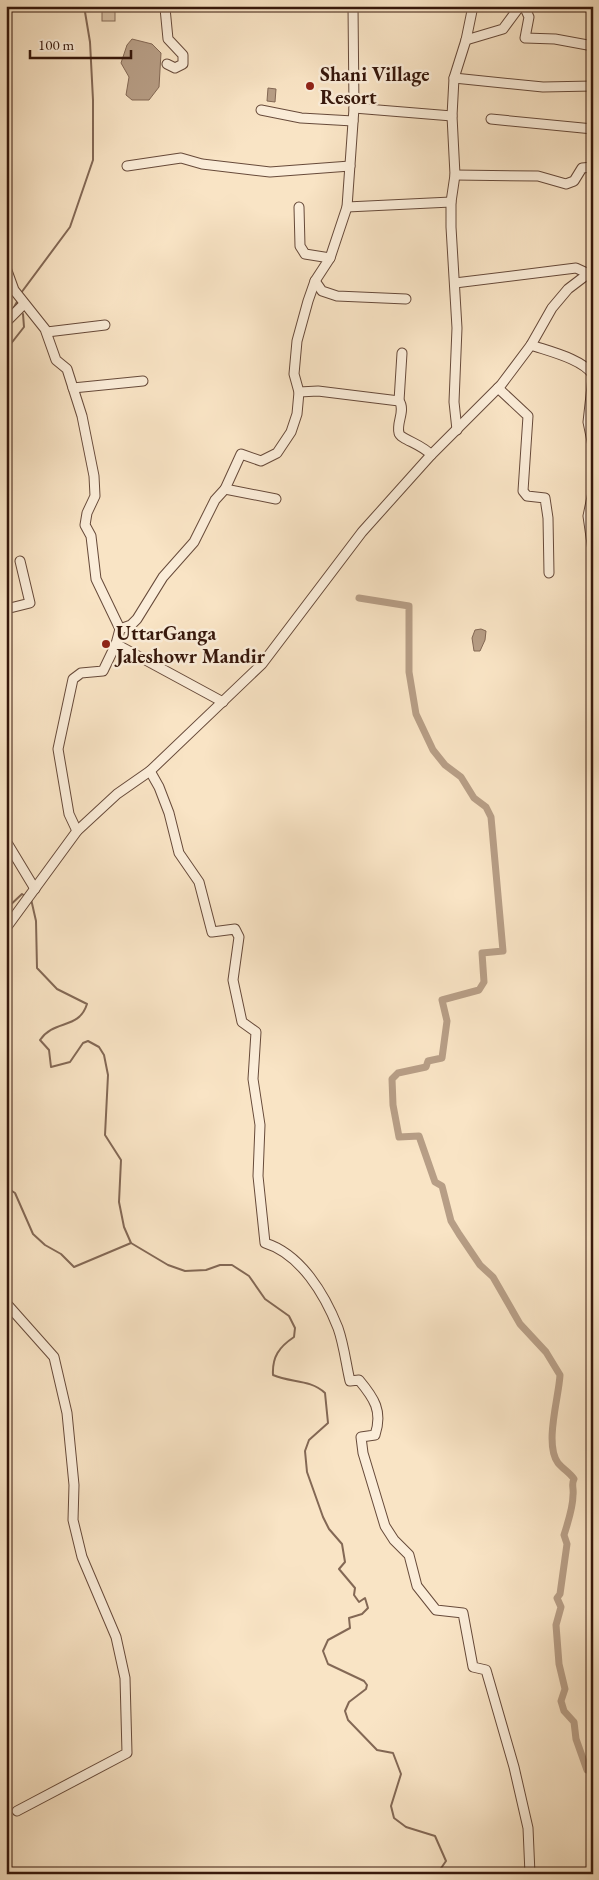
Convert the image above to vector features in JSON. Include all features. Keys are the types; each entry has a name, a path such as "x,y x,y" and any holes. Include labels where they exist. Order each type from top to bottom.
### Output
{"street":[{"path":"160,6 165,8 168,40 183,55 183,64 175,68 167,64"},
{"path":"120,629 131,625 137,619 163,577 194,542 215,500 225,489 241,454 261,461 277,453 291,432 297,414 299,392 294,374 297,341 315,281 330,258 347,207 354,108 353,6"},
{"path":"457,430 454,402 457,328 451,202 455,175 452,116 454,78 466,40 473,6"},
{"path":"466,40 503,29 520,6"},
{"path":"524,6 529,17 525,38 555,39 593,46"},
{"path":"454,78 543,88 592,86"},
{"path":"354,108 452,116"},
{"path":"261,110 301,118 353,121"},
{"path":"491,119 593,129"},
{"path":"128,166 181,158 202,164 270,172 350,166"},
{"path":"455,175 538,176 566,184 574,180 582,168 593,167"},
{"path":"347,207 451,202"},
{"path":"299,207 300,246 305,254 330,258"},
{"path":"6,268 14,290 47,332 56,360 67,369 82,416 94,476 95,496 87,512 85,525 90,536 96,579 120,629 116,644 102,671 81,673 73,679 58,749 69,814 77,831"},
{"path":"455,282 576,268 591,272"},
{"path":"6,928 77,831 117,794 150,771 262,664 362,532 431,455 498,388 531,345 552,308 568,289 591,272"},
{"path":"315,281 322,291 337,296 406,299"},
{"path":"6,322 23,301"},
{"path":"47,332 104,325"},
{"path":"531,345 565,356 589,369 592,381 588,422 593,446"},
{"path":"402,353 399,401 402,406 398,433 401,437 425,448 431,455"},
{"path":"73,388 143,381"},
{"path":"498,388 528,416 523,491 527,496 545,498 548,518 549,573"},
{"path":"299,392 318,391 399,401"},
{"path":"225,489 276,499"},
{"path":"593,492 588,516 593,551"},
{"path":"6,610 30,603 20,561"},
{"path":"116,644 223,702"},
{"path":"150,771 159,787 169,813 179,853 199,882 212,932 236,929 240,937 233,980 242,1022 256,1032 253,1079 260,1125 258,1176 265,1243 278,1247 300,1266 318,1286 338,1329 350,1381 359,1380 377,1404 379,1422 375,1435 361,1437 363,1453 385,1526 394,1540 409,1555 417,1586 436,1610 463,1613 473,1667 486,1670 514,1767 528,1828 530,1874"},
{"path":"6,841 34,890"},
{"path":"6,1303 54,1357 67,1413 74,1485 73,1520 82,1557 116,1637 124,1678 127,1753 17,1811"}],"shaded area":[{"path":"102,6 115,6 115,21 102,21"},
{"path":"132,39 152,44 161,53 159,87 149,100 132,100 126,95 129,77 121,63 127,45"},
{"path":"268,88 276,89 275,102 267,101"},
{"path":"481,629 486,631 485,640 480,651 474,651 472,638 475,630"}],"waterway":[{"path":"21,293 70,227 93,160 93,100 90,42 84,6"},
{"path":"13,309 18,300"},
{"path":"6,350 24,327 23,314"},
{"path":"359,598 409,606 409,672 416,714 433,750 445,765 461,777 474,798 486,807 491,817 503,951 482,953 484,982 479,990 442,1000 447,1021 442,1058 428,1061 426,1067 398,1073 392,1079 393,1105 399,1137 419,1136 435,1182 442,1186 451,1221 480,1265 493,1277 520,1324 546,1352 560,1375 553,1420 552,1444 558,1463 574,1479 572,1505 564,1535 567,1544 560,1594 557,1598 561,1607 556,1625 559,1664 565,1689 561,1701 564,1711 574,1722 576,1739 587,1770 593,1768"},
{"path":"6,909 22,894 25,896"},
{"path":"31,899 36,921 37,968 57,989 87,1004 78,1018 52,1029 40,1040 49,1050 51,1067 70,1062 83,1043 88,1041 99,1047 104,1055 108,1075 105,1135 121,1160 119,1202 124,1227 131,1243 168,1265 185,1271 206,1270 220,1265 232,1265 249,1276 265,1299 289,1316 295,1328 294,1337 280,1349 275,1358 273,1375 313,1385 325,1393 328,1423 309,1440 305,1451 307,1472 323,1517 329,1529 342,1544 345,1562 339,1569 355,1588 354,1595 359,1602 365,1598 368,1608 362,1614 349,1618 350,1628 328,1640 323,1651 328,1664 364,1681 367,1685 366,1689 349,1702 345,1711 348,1720 377,1750 393,1753 401,1774 391,1806 394,1818 406,1827 435,1836 446,1861 437,1874"},
{"path":"6,1187 15,1193 33,1234 45,1245 61,1254 74,1267 131,1243"}],"place":[{"name":"Shani Village Resort","path":"310,86"},
{"name":"UttarGanga Jaleshowr Mandir","path":"106,644"}]}
